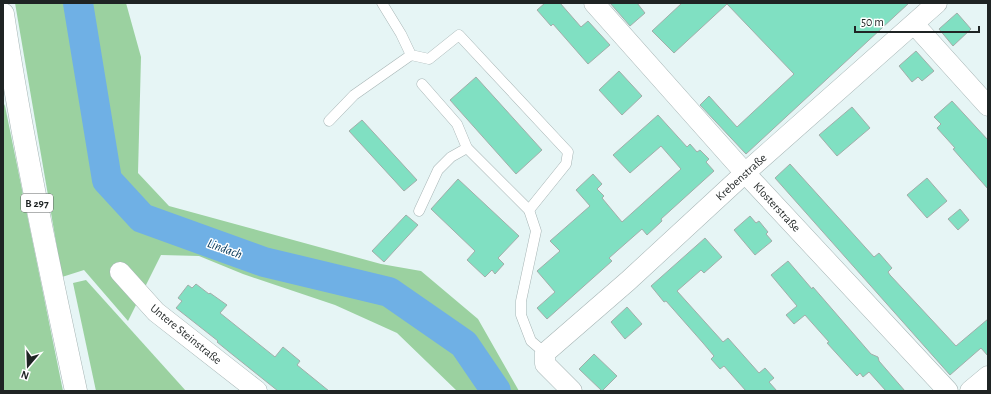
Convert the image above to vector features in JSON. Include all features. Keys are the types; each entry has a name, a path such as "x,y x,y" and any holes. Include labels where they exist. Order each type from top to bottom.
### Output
{"main road":[{"name":"B 297","path":"3,14 15,93 48,262 76,391"}],"street":[{"name":"Klosterstraße","path":"594,3 745,173 948,391"},
{"name":"Krebenstraße","path":"545,353 628,281 745,173 937,3"},
{"path":"914,24 988,106"},
{"name":"Untere Steinstraße","path":"120,272 156,312 257,391"},
{"path":"545,353 545,364 572,391"},
{"path":"970,391 988,376"}],"lane":[{"path":"382,3 401,34 411,55 429,60 459,35 568,152 566,164 529,210"},
{"path":"329,121 354,95 411,55"},
{"path":"422,84 457,124 468,148 529,210 536,231 521,301 521,315 531,341 545,353"},
{"path":"419,211 438,170 451,157 468,148"}],"green space":[{"path":"15,3 126,3 141,57 138,173 169,206 381,264 421,271 478,319 519,391 457,391 397,333 335,305 243,274 199,256 161,255 128,321 84,270 62,277"},
{"path":"3,102 5,106 63,391 3,391"},
{"path":"86,280 186,391 96,391 73,283"}],"building":[{"path":"545,3 560,3 581,27 588,21 610,45 588,64 553,24 551,26 537,10"},
{"path":"610,3 637,3 645,13 630,26"},
{"path":"682,3 909,3 746,154 700,105 709,96 737,127 794,74 727,4 674,53 652,31"},
{"path":"957,13 971,29 953,46 939,29"},
{"path":"916,51 934,71 922,81 918,77 912,82 899,66"},
{"path":"619,71 642,96 622,115 599,90"},
{"path":"476,77 542,150 516,174 450,100"},
{"path":"952,101 988,140 988,189 937,128 941,124 934,117"},
{"path":"852,107 870,128 837,156 819,135"},
{"path":"658,115 687,147 690,144 697,152 700,150 709,159 706,162 714,171 661,219 662,221 647,235 642,229 609,258 612,261 547,319 537,308 555,292 537,271 560,251 550,241 590,206 576,190 593,174 602,184 597,189 604,196 602,198 622,222 681,169 661,146 630,173 613,155"},
{"path":"362,120 417,180 404,191 349,131"},
{"path":"790,164 874,257 879,253 892,268 888,272 890,275 956,346 988,319 988,356 981,348 950,375 775,178"},
{"path":"927,178 947,201 927,218 907,195"},
{"path":"458,179 519,236 498,258 504,264 495,274 492,270 485,277 467,260 475,251 431,209"},
{"path":"960,209 969,220 958,230 948,219"},
{"path":"406,215 418,225 384,262 372,251"},
{"path":"750,216 756,223 759,221 768,232 766,234 772,241 755,255 734,230"},
{"path":"705,238 722,257 704,273 701,270 677,291 723,342 728,338 759,373 765,368 774,378 769,382 777,391 746,391 724,366 720,369 711,359 714,356 651,286"},
{"path":"788,261 812,289 813,287 871,354 878,357 879,361 905,391 886,391 869,372 863,377 860,373 857,376 827,343 829,342 805,315 794,324 786,315 797,306 771,275"},
{"path":"196,284 227,305 220,313 275,357 283,347 300,361 297,365 329,391 278,391 233,355 217,342 218,341 176,308 182,301 178,298 188,285 192,288"},
{"path":"627,307 642,324 625,339 611,322"},
{"path":"594,354 617,376 602,391 579,369"}],"waterway":[{"name":"Lindach","path":"78,3 107,180 142,218 264,262 389,292 464,344 496,391"}]}
